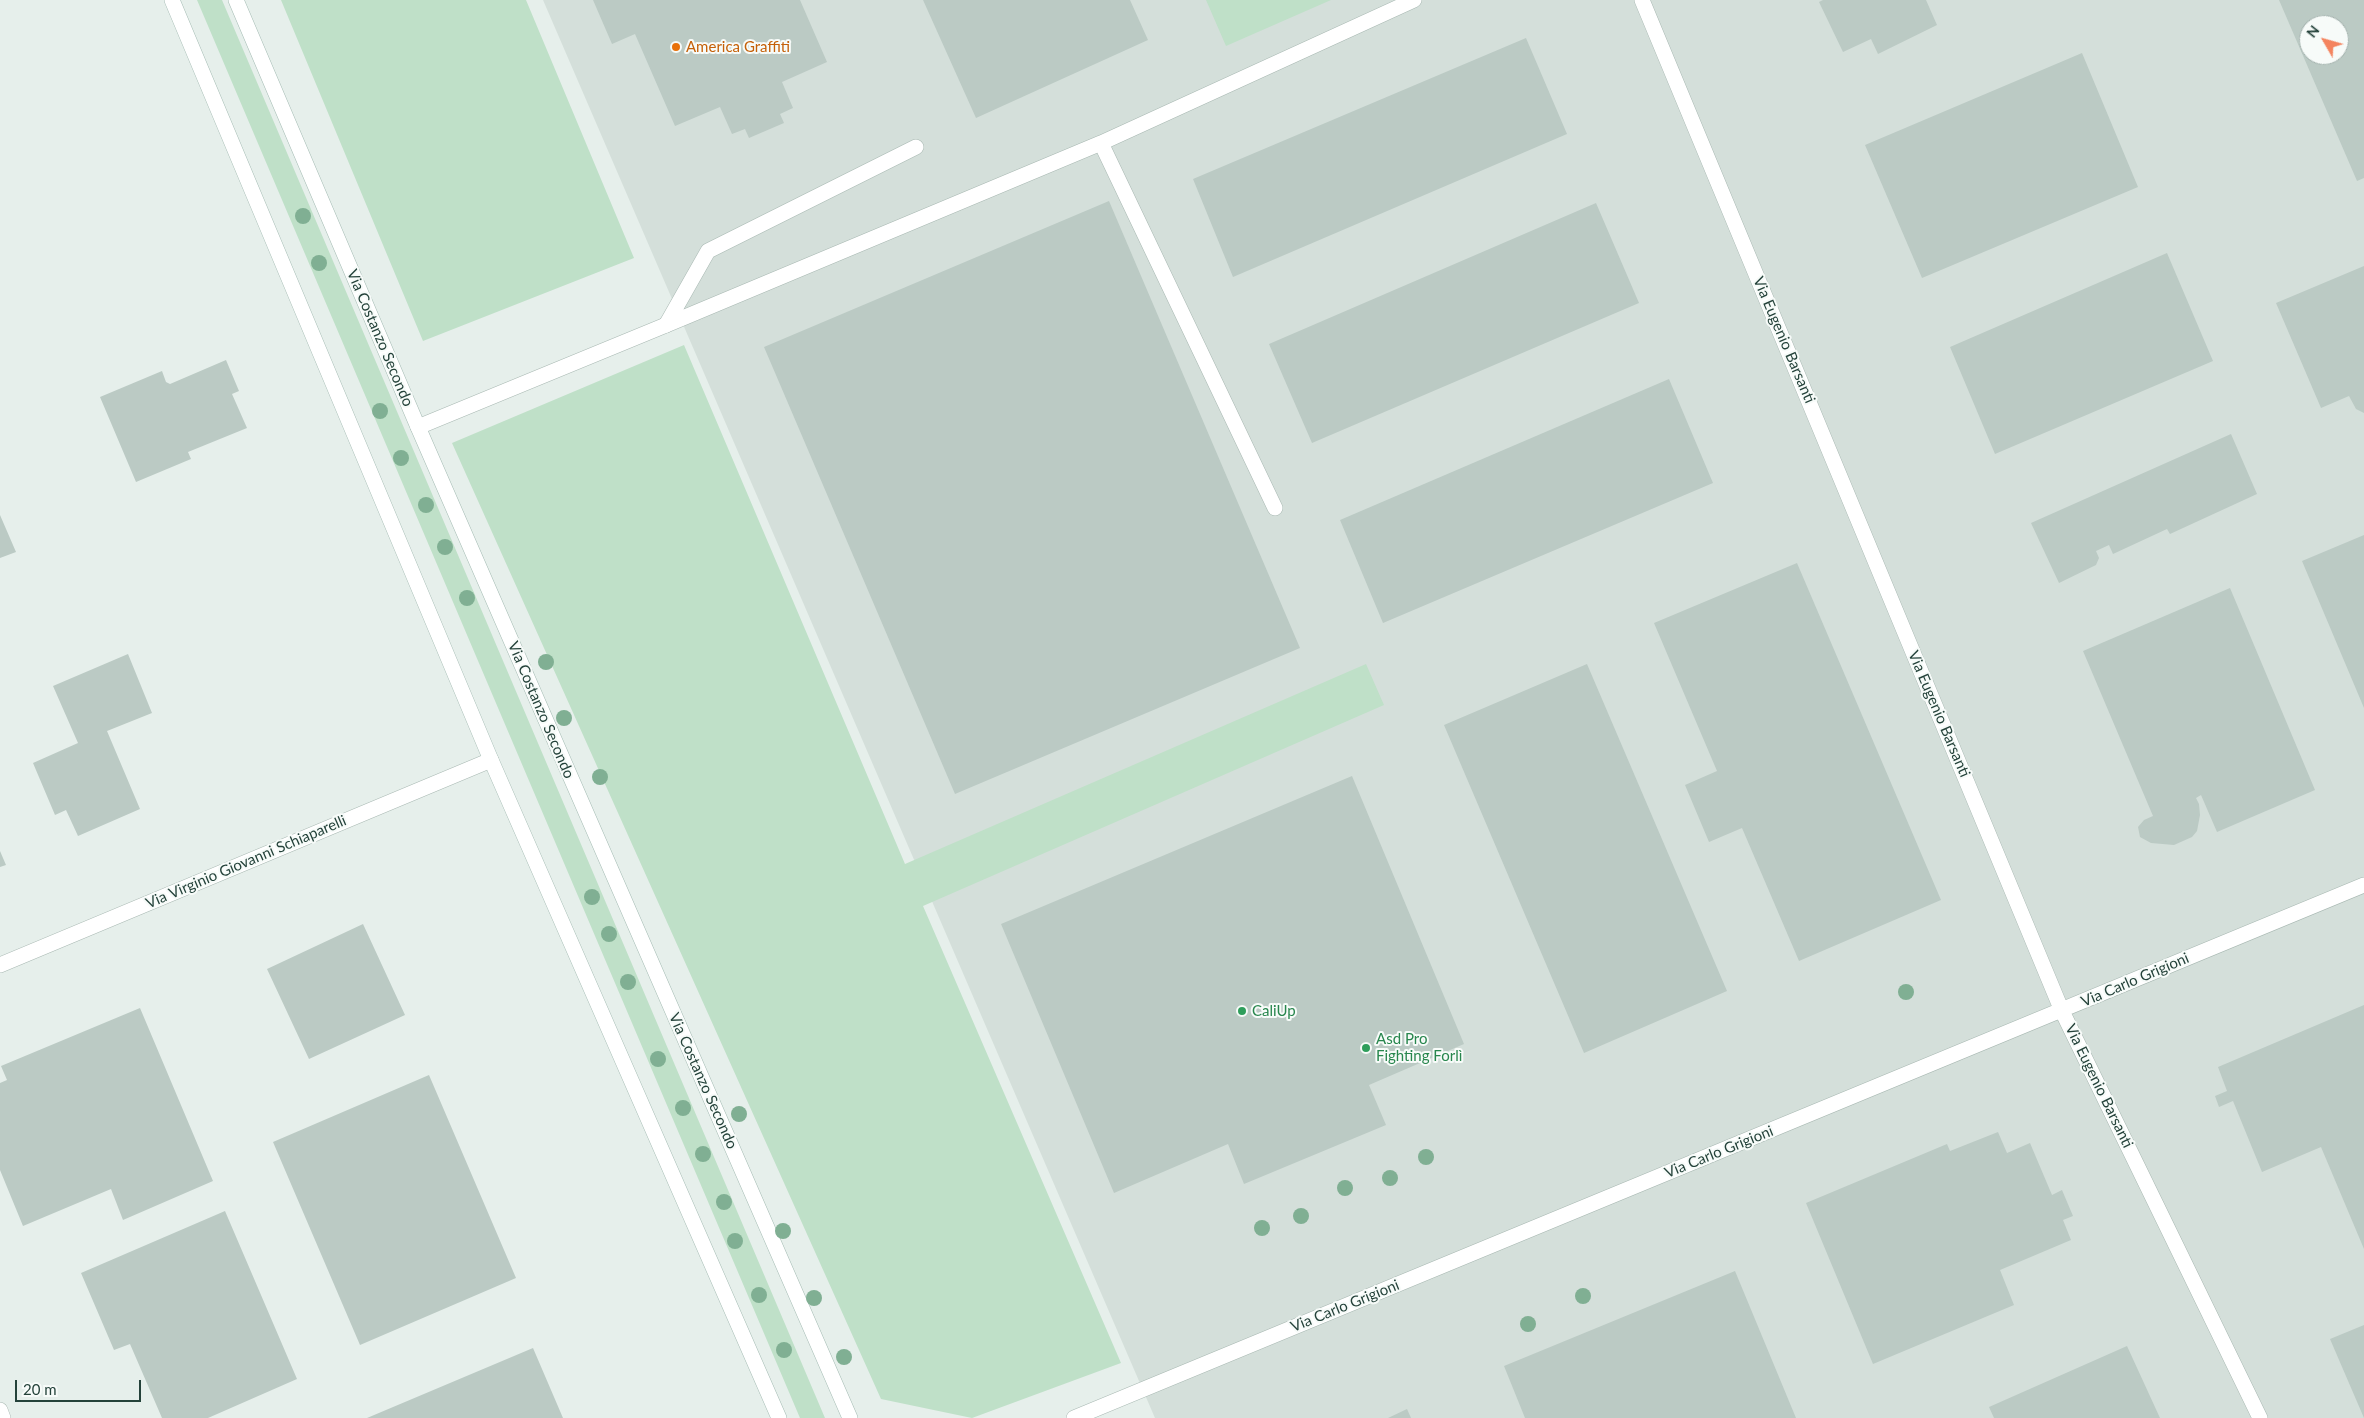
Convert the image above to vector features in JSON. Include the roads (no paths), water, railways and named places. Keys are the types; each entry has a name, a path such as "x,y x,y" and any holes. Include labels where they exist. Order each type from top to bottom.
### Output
{"street":[{"path":"172,0 491,760 779,1418"},
{"name":"Via Costanzo Secondo","path":"236,0 418,427 850,1418"},
{"path":"418,427 1100,143 1414,0"},
{"name":"Via Eugenio Barsanti","path":"1642,0 2062,1011 2260,1418"},
{"path":"1100,143 1275,508"},
{"path":"666,325 708,252 916,147"},
{"name":"Via Virginio Giovanni Schiaparelli","path":"0,965 491,760"},
{"name":"Via Carlo Grigioni","path":"1074,1418 2364,885"},
{"path":"0,1410 3,1418"}],"place":[{"name":"America Graffiti","path":"676,47"},
{"name":"CaliUp","path":"1242,1011"},
{"name":"Asd Pro Fighting Forlì","path":"1366,1048"}]}
